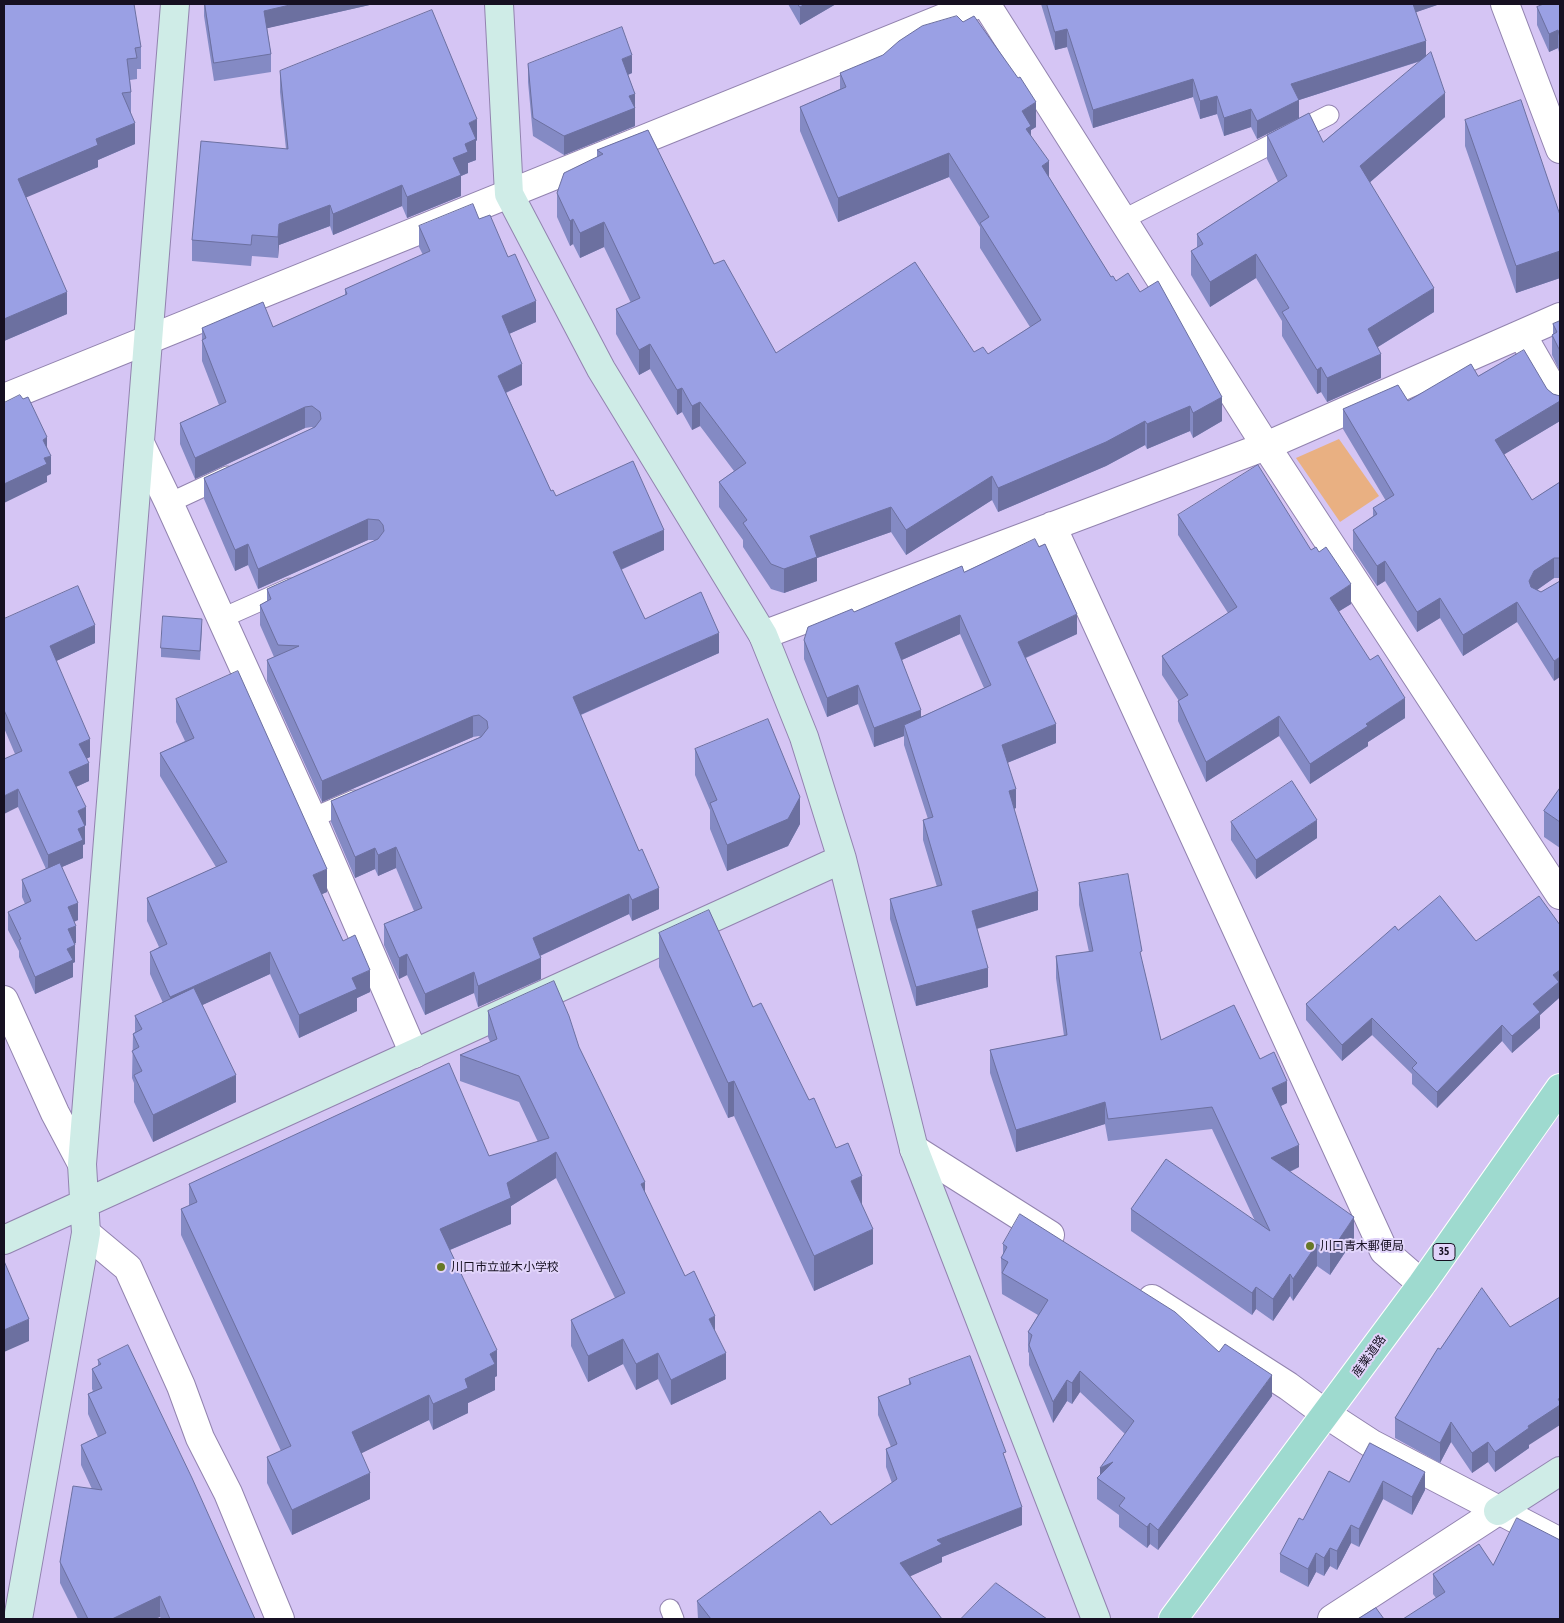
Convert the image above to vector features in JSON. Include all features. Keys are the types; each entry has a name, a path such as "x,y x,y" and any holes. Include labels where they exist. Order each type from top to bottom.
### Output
{"main road":[{"name":"産業道路","path":"1173,1619 1422,1284 1560,1088"}],"street":[{"path":"18,1619 86,1233 82,1164 174,4"},
{"path":"498,4 509,194 601,368 763,635 804,737 842,859 914,1148 1096,1619"},
{"path":"4,398 978,4"},
{"path":"986,4 1266,446 1560,895"},
{"path":"1505,4 1560,150"},
{"path":"763,635 1266,446 1560,317"},
{"path":"1522,335 1560,401"},
{"path":"140,443 312,818 414,1054"},
{"path":"1052,526 1384,1251 1422,1284"},
{"path":"4,1240 842,859"},
{"path":"4,1000 55,1113 82,1164"},
{"path":"914,1148 1072,1249"},
{"path":"86,1233 128,1268 181,1386 200,1438 228,1493 280,1619"},
{"path":"1130,1286 1288,1386 1372,1444 1560,1542"},
{"path":"1332,1619 1560,1471"}],"lane":[{"path":"1122,220 1329,115"},
{"path":"169,503 239,470"},
{"path":"220,619 310,579"},
{"path":"312,818 367,794"}],"shaded area":[{"path":"1339,439 1379,496 1340,522 1296,458"}],"building":[{"path":"4,4 134,4 141,47 135,48 137,58 127,59 131,92 122,93 135,123 96,139 98,145 18,179 67,292 4,319"},
{"path":"205,4 294,4 264,11 271,54 214,63"},
{"path":"1047,4 1413,4 1426,41 1291,84 1299,100 1257,121 1251,109 1224,118 1217,96 1200,101 1193,79 1093,110 1067,29 1055,32"},
{"path":"1544,4 1560,4 1560,38 1558,30 1549,34 1537,7"},
{"path":"432,10 477,119 469,123 476,139 465,144 468,152 453,158 461,175 407,197 402,185 333,214 330,205 279,224 278,237 252,235 251,245 192,240 201,141 288,149 280,71"},
{"path":"957,16 963,22 974,16 1018,78 1020,77 1036,102 1022,111 1031,126 1026,129 1049,161 1042,166 1111,277 1113,276 1116,281 1128,273 1140,292 1158,281 1222,397 1193,413 1190,406 1147,424 1145,421 1106,442 998,488 992,476 906,530 891,507 810,536 817,557 784,569 771,564 743,523 747,520 719,482 746,463 700,402 692,406 682,388 677,390 650,344 639,350 616,309 640,298 604,222 580,233 573,219 570,221 557,193 564,173 603,154 597,150 648,130 714,264 724,260 776,353 915,262 974,352 983,347 988,354 1041,320 980,223 989,217 949,153 838,198 800,107 846,87 840,73 883,55 899,41 922,26"},
{"path":"622,27 632,55 622,59 635,94 629,96 635,108 564,136 533,118 528,64"},
{"path":"1431,52 1445,93 1360,166 1434,288 1368,329 1381,354 1327,378 1321,367 1317,370 1282,312 1289,308 1256,254 1210,282 1191,251 1203,244 1197,234 1287,176 1267,135 1309,113 1323,142"},
{"path":"1521,100 1560,215 1560,251 1516,266 1465,120"},
{"path":"473,204 479,219 490,215 508,257 515,254 536,301 502,316 522,364 498,376 551,491 553,490 556,496 633,461 664,530 613,552 645,619 701,592 719,633 573,697 639,851 642,849 659,888 632,900 629,894 533,938 541,958 478,986 474,972 425,994 407,954 399,958 384,924 422,908 396,847 378,855 375,848 355,857 331,801 481,737 488,728 487,721 479,715 473,716 322,781 267,660 299,646 278,645 260,605 271,599 267,589 378,539 384,531 383,525 379,520 368,519 258,569 248,544 235,550 204,478 315,427 321,419 320,412 312,406 305,407 195,458 180,423 226,402 202,340 206,338 202,328 263,302 273,327 347,294 345,289 430,251 419,226"},
{"path":"1560,321 1560,351 1552,335 1557,332 1553,324"},
{"path":"1524,350 1547,389 1553,394 1560,396 1560,401 1495,440 1532,500 1560,482 1560,558 1554,558 1534,571 1529,581 1531,587 1541,592 1560,581 1560,657 1554,661 1517,602 1463,635 1440,598 1417,612 1385,561 1377,566 1353,530 1377,514 1373,508 1394,495 1343,409 1398,385 1408,401 1471,364 1478,376"},
{"path":"20,395 23,399 28,397 47,437 43,440 51,456 44,458 47,464 4,484 4,403"},
{"path":"1258,465 1311,550 1316,547 1319,552 1326,547 1351,584 1330,598 1370,660 1378,655 1405,698 1366,724 1368,726 1310,764 1279,716 1206,762 1178,701 1188,695 1162,656 1237,607 1178,515"},
{"path":"1035,539 1039,547 1045,544 1077,614 1018,642 1056,724 1002,745 1016,789 1009,791 1038,891 972,911 988,968 916,987 890,899 942,885 923,820 933,817 904,725 991,685 960,615 895,643 921,710 874,728 858,685 827,698 804,640 808,627 852,609 854,612 962,566 964,572"},
{"path":"78,586 95,625 50,646 90,739 79,744 89,763 69,772 86,807 78,811 85,826 78,829 83,840 48,855 18,789 4,796 4,759 22,751 4,710 4,619"},
{"path":"163,616 202,619 200,651 161,648"},
{"path":"238,671 327,869 313,875 343,941 355,935 370,970 352,978 357,989 299,1015 270,952 170,997 150,952 167,944 147,898 227,862 160,753 194,738 176,699"},
{"path":"768,719 800,797 788,819 727,845 710,803 717,800 695,749"},
{"path":"1292,781 1317,820 1256,860 1231,822"},
{"path":"1560,788 1560,822 1544,811"},
{"path":"60,863 78,903 68,907 76,926 68,929 75,945 67,949 73,960 35,977 19,940 21,939 8,912 31,901 22,880"},
{"path":"1128,874 1142,951 1140,952 1161,1040 1234,1005 1260,1059 1274,1052 1287,1081 1272,1088 1299,1145 1271,1158 1354,1217 1330,1253 1317,1244 1293,1279 1290,1274 1273,1299 1256,1287 1252,1293 1131,1209 1166,1159 1270,1231 1212,1107 1108,1119 1105,1102 1016,1130 990,1050 1067,1035 1056,956 1093,951 1079,883"},
{"path":"1440,896 1476,941 1539,896 1560,925 1560,970 1553,975 1559,982 1533,1004 1540,1012 1512,1036 1502,1025 1437,1092 1412,1068 1417,1063 1372,1018 1342,1045 1306,1004 1395,926 1398,930"},
{"path":"709,910 753,1007 761,1003 809,1100 814,1098 836,1148 848,1143 862,1176 851,1181 873,1229 814,1256 734,1081 728,1083 659,933"},
{"path":"554,981 569,1016 579,1047 645,1182 641,1184 685,1276 694,1271 715,1316 709,1319 726,1353 671,1380 658,1353 636,1364 623,1339 588,1356 571,1320 625,1293 556,1152 507,1183 511,1198 440,1229 497,1350 490,1354 495,1364 465,1379 468,1388 433,1404 429,1395 352,1432 370,1473 292,1510 267,1457 291,1446 181,1209 197,1202 189,1184 449,1063 489,1156 549,1138 519,1076 460,1055 497,1039 488,1011"},
{"path":"194,988 236,1075 153,1115 134,1075 142,1071 132,1051 139,1047 133,1034 142,1029 135,1016"},
{"path":"1020,1214 1175,1312 1219,1352 1225,1344 1272,1375 1158,1530 1150,1523 1147,1527 1119,1506 1125,1498 1097,1478 1113,1462 1100,1468 1134,1421 1080,1371 1072,1383 1067,1380 1053,1402 1029,1345 1032,1335 1028,1332 1048,1300 1002,1273 1008,1262 1001,1258 1007,1247 1003,1244"},
{"path":"4,1261 29,1319 4,1330"},
{"path":"1482,1288 1510,1327 1560,1297 1560,1398 1558,1399 1560,1405 1528,1426 1529,1428 1495,1452 1488,1442 1472,1453 1451,1422 1440,1443 1395,1418 1438,1348 1440,1349"},
{"path":"128,1345 192,1478 255,1619 170,1619 160,1596 112,1619 88,1619 60,1562 73,1486 102,1490 81,1445 106,1433 88,1394 102,1388 92,1369 101,1364 98,1360"},
{"path":"970,1356 1006,1452 1003,1453 1022,1507 937,1540 942,1544 900,1563 942,1619 711,1619 697,1601 820,1511 831,1525 897,1479 886,1449 897,1444 878,1397 911,1384 909,1379"},
{"path":"1370,1443 1425,1472 1412,1497 1383,1481 1359,1529 1351,1525 1337,1551 1330,1548 1324,1558 1316,1553 1308,1569 1280,1554 1299,1518 1303,1520 1329,1471 1349,1482"},
{"path":"1517,1518 1560,1540 1560,1619 1403,1619 1445,1592 1433,1574 1479,1544 1493,1565"},
{"path":"996,1583 1047,1619 961,1619"},
{"path":"1376,1608 1384,1619 1358,1619"}],"place":[{"name":"川口青木郵便局","path":"1310,1246"},
{"name":"川口市立並木小学校","path":"441,1267"}]}
